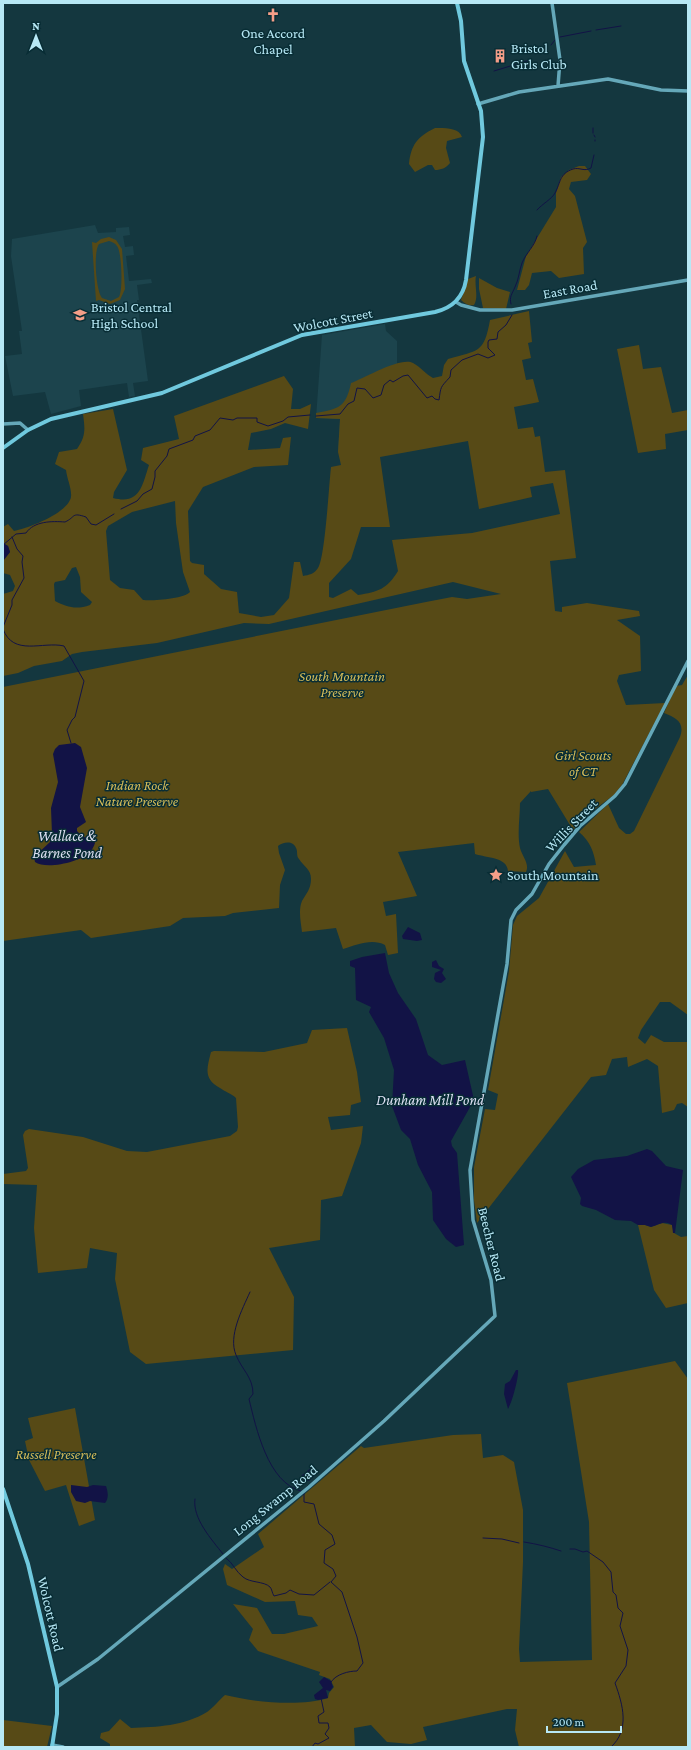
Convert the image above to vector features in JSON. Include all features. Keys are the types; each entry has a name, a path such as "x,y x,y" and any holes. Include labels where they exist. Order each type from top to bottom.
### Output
{"main road":[{"path":"456,302 463,292 466,280 482,150 482,124 478,104 466,70 461,21 457,3"},
{"path":"552,3 560,60 558,86"},
{"path":"478,104 519,92 608,79 661,90 688,91"},
{"name":"East Road","path":"456,302 476,309 508,311 688,280"},
{"name":"Wolcott Street","path":"28,430 63,415 162,393 302,335 442,311 456,302"},
{"path":"3,424 20,423 28,430 3,448"},
{"name":"Willis Street","path":"481,1106 508,964 512,917 518,907 532,894 549,864 566,842 625,784 688,661"},
{"name":"Beecher Road","path":"481,1106 471,1159 470,1188 473,1220 491,1280 495,1316"},
{"name":"Long Swamp Road","path":"57,1687 98,1659 309,1487 384,1421 495,1316"},
{"name":"Wolcott Road","path":"3,1489 28,1564 57,1687 57,1714 52,1746"},
{"path":"52,1746 63,1747"}],"shaded area":[{"name":"Bristol Central High School","path":"95,225 98,233 116,232 116,228 129,227 130,235 123,236 125,247 133,246 134,255 126,256 129,281 151,279 152,283 137,285 139,300 137,300 148,381 133,383 135,396 129,397 127,383 79,390 81,406 51,414 45,392 13,396 5,356 22,354 19,331 22,331 11,256 12,239"},
{"path":"385,324 386,331 397,341 397,369 389,450 338,452 340,419 316,418 322,335"}],"green space":[{"path":"435,128 446,128 458,131 462,137 447,141 446,148 450,163 447,166 435,170 432,165 428,165 415,172 409,164 413,147 419,138"},
{"path":"579,166 585,166 591,174 587,180 571,182 569,189 575,196 587,242 583,248 584,274 559,278 551,271 532,273 529,285 525,290 517,290 526,256 556,207 556,193 561,177 569,170"},
{"path":"109,237 116,240 122,249 125,289 120,300 110,304 99,300 96,301 92,242 96,243 101,239","holes":["109,241 115,244 119,250 121,272 119,297 111,301 102,298 100,294 98,288 96,263 97,248 99,244"]},
{"path":"476,276 475,302 474,305 469,305 461,300 468,279"},
{"path":"479,278 497,288 510,292 506,309 483,308 479,289"},
{"path":"529,311 532,342 528,343 531,358 522,360 526,380 533,379 539,402 514,407 518,429 533,427 535,437 540,436 545,472 565,470 576,558 550,561 555,611 562,612 562,607 587,603 639,611 640,616 617,620 640,636 641,671 619,675 617,681 626,705 665,703 622,785 614,795 591,812 573,830 548,789 531,791 520,803 519,843 527,866 526,872 508,871 507,866 504,863 496,859 475,854 474,843 398,852 417,896 383,902 386,916 396,914 398,953 388,955 385,945 375,942 359,944 343,949 336,928 302,932 300,908 310,886 311,876 309,870 298,858 295,845 288,842 278,846 285,870 280,885 279,908 233,913 225,916 183,918 170,926 91,938 81,930 3,941 3,687 452,597 467,599 501,594 453,582 269,624 244,623 157,643 72,654 62,661 34,666 18,673 3,676 3,594 13,591 15,586 10,575 3,573 3,561 10,552 8,546 3,543 3,527 8,524 14,531 29,527 56,514 68,503 71,494 66,470 55,464 59,452 77,449 80,444 84,432 83,414 113,409 127,470 114,492 113,498 129,499 142,487 149,465 141,460 143,448 179,439 174,416 284,376 293,389 291,409 300,409 311,404 308,429 285,423 271,429 251,433 248,450 280,448 283,438 291,437 288,465 254,467 203,487 188,511 190,561 192,563 204,565 204,574 221,589 237,592 239,613 261,617 274,615 289,598 294,562 300,562 303,576 313,573 318,568 325,536 331,467 341,465 338,452 340,419 316,418 316,413 340,406 347,397 351,383 400,362 413,363 433,378 442,376 444,365 448,359 473,352 482,345 488,331 490,320","holes":["468,441 479,509 532,497 530,487 553,483 560,514 472,533 392,540 398,571 386,586 377,591 365,594 358,595 351,589 333,598 329,597 329,583 351,559 361,527 390,527 380,457","175,501 176,523 183,572 190,592 168,599 143,600 134,590 120,588 110,580 106,531 108,526 132,512","76,567 80,577 81,592 92,602 90,605 72,607 55,601 55,582 65,580 72,568"]},
{"path":"639,345 643,369 661,367 672,413 688,410 688,430 665,434 666,449 638,453 617,349"},
{"path":"688,675 688,1015 670,1002 660,1002 641,1030 638,1038 645,1044 651,1035 664,1042 688,1042 688,1107 682,1103 677,1104 674,1110 662,1113 658,1066 647,1059 628,1067 627,1057 612,1059 606,1075 591,1077 477,1223 474,1200 474,1167 485,1109 495,1110 498,1094 488,1090 509,971 513,925 517,916 539,898 565,851 574,867 596,865 591,847 579,832 608,804 619,828 626,834 630,834 634,831 680,737 681,725 679,722 673,717 664,713 676,686 682,685"},
{"path":"347,1028 357,1072 361,1102 351,1105 350,1115 328,1117 331,1130 363,1126 361,1143 342,1196 321,1200 320,1240 269,1248 294,1297 293,1350 146,1364 130,1352 115,1279 117,1253 90,1248 87,1268 38,1273 34,1228 37,1185 3,1184 3,1174 26,1171 28,1168 23,1135 25,1131 29,1129 83,1137 127,1151 147,1152 230,1136 237,1131 238,1127 236,1098 211,1081 208,1073 208,1063 211,1052 264,1052 307,1043 312,1030"},
{"path":"662,1223 672,1225 674,1233 681,1237 688,1236 688,1303 666,1308 654,1290 638,1225 651,1227"},
{"path":"675,1361 688,1379 688,1747 519,1747 515,1730 517,1709 507,1709 423,1727 427,1740 411,1744 387,1742 371,1725 354,1728 355,1747 110,1747 110,1744 100,1738 101,1733 109,1731 120,1719 131,1728 170,1725 198,1717 212,1708 225,1695 249,1700 290,1703 317,1701 328,1698 329,1693 334,1687 330,1679 319,1675 320,1672 258,1651 249,1640 253,1629 233,1604 257,1608 272,1634 284,1634 318,1626 312,1617 298,1615 295,1601 265,1602 227,1585 223,1569 225,1564 232,1569 264,1547 258,1534 361,1446 364,1448 453,1435 481,1434 483,1458 503,1455 514,1462 523,1510 523,1562 519,1649 520,1662 592,1660 589,1522 567,1383"},
{"name":"Russell Preserve","path":"75,1408 95,1520 79,1526 66,1485 45,1491 29,1460 25,1441 33,1438 28,1418"},
{"path":"3,1720 52,1726 47,1747 3,1747"}],"water":[{"path":"3,543 8,546 10,552 3,561"},
{"name":"Wallace & Barnes Pond","path":"75,743 81,747 87,768 80,807 86,822 77,828 77,831 83,837 93,838 95,843 93,848 86,856 72,862 55,865 40,864 35,862 34,857 50,842 52,834 51,808 58,782 53,754 59,745"},
{"path":"408,927 420,933 422,940 417,941 403,939 402,936"},
{"name":"Dunham Mill Pond","path":"385,953 389,973 398,993 416,1019 428,1055 442,1065 465,1060 474,1100 451,1141 452,1146 457,1153 464,1245 456,1247 446,1239 433,1220 432,1192 418,1165 410,1139 401,1130 392,1106 394,1070 384,1038 369,1012 371,1007 356,1000 355,968 350,966 350,961 362,957"},
{"path":"436,960 439,966 444,969 442,973 446,979 441,983 436,982 434,979 435,973 441,970 432,967 432,962"},
{"path":"647,1149 652,1151 666,1166 683,1170 675,1233 673,1233 672,1225 666,1223 651,1227 638,1225 631,1221 615,1220 596,1210 582,1206 580,1204 581,1198 571,1177 578,1169 594,1160 627,1156"},
{"path":"516,1370 518,1370 518,1373 516,1384 508,1409 504,1394 505,1384 510,1381"},
{"path":"311,1468 315,1469 316,1474 309,1481 304,1481 301,1476"},
{"path":"71,1485 87,1487 93,1485 106,1486 108,1497 105,1503 90,1501 85,1503 76,1501 71,1492"},
{"path":"324,1677 331,1681 333,1687 330,1691 326,1690 328,1698 318,1700 315,1699 314,1695 323,1688 319,1682"}],"waterway":[{"path":"596,30 621,26"},
{"path":"560,37 591,31"},
{"path":"551,45 555,40"},
{"path":"494,71 530,60"},
{"path":"593,128 593,133"},
{"path":"537,210 554,195 565,173 573,169 586,170 591,168 594,155"},
{"path":"511,304 511,297 522,263 537,236"},
{"path":"316,416 340,414 348,404 354,401 357,388 365,389 373,398 381,395 384,385 390,380 393,382 403,376 408,375 427,398 432,396 439,400 440,392 444,383 450,377 451,370 462,360 478,354 488,358 495,355 488,348 488,342 489,340 497,339 498,332 506,325 512,315"},
{"path":"121,509 137,501 143,494 152,489 155,471 167,456 169,449 193,440 195,436 210,430 220,418 233,420 237,418 257,418 257,422 268,426 283,421 288,417 310,415"},
{"path":"3,545 16,534 26,533 29,529 38,524 65,522 78,515 86,517 91,524 96,525 114,514"},
{"path":"3,627 12,605 12,600 24,578 22,562 23,556 17,549 12,537"},
{"path":"3,629 8,638 14,643 21,645 64,646 84,681 75,717 67,730 71,743"},
{"path":"250,1292 237,1323 234,1348 238,1360 247,1374 253,1388 253,1394 249,1399 255,1424 265,1453 280,1477 290,1486 301,1491"},
{"path":"304,1494 304,1502 314,1504 319,1524 332,1535 335,1544 325,1550 324,1563 333,1569 336,1576 331,1582 342,1592 357,1637 363,1663 357,1671 339,1675 331,1682"},
{"path":"195,1499 195,1506 200,1521 223,1554"},
{"path":"483,1538 502,1539 519,1543"},
{"path":"524,1542 561,1551"},
{"path":"570,1549 583,1552 587,1551 603,1562 611,1572 613,1592 616,1595 618,1608 623,1613 620,1626 628,1650 626,1666 615,1683 622,1708 623,1725 621,1733 611,1747"},
{"path":"226,1558 231,1562 238,1573 246,1579 270,1587 274,1596 286,1593 290,1590 299,1594 314,1595 330,1582"},
{"path":"312,1747 315,1743 318,1744 329,1738 325,1734 329,1728 328,1723 319,1723 318,1716 324,1712 321,1698"}],"place":[{"name":"One Accord Chapel","path":"273,15"},
{"name":"Bristol Girls Club","path":"500,56"},
{"name":"Bristol Central High School","path":"80,315"},
{"name":"South Mountain","path":"496,875"}],"park label":[{"name":"South Mountain Preserve","path":"342,684"},
{"name":"Girl Scouts of CT","path":"583,764"},
{"name":"Indian Rock Nature Preserve","path":"137,794"}]}
